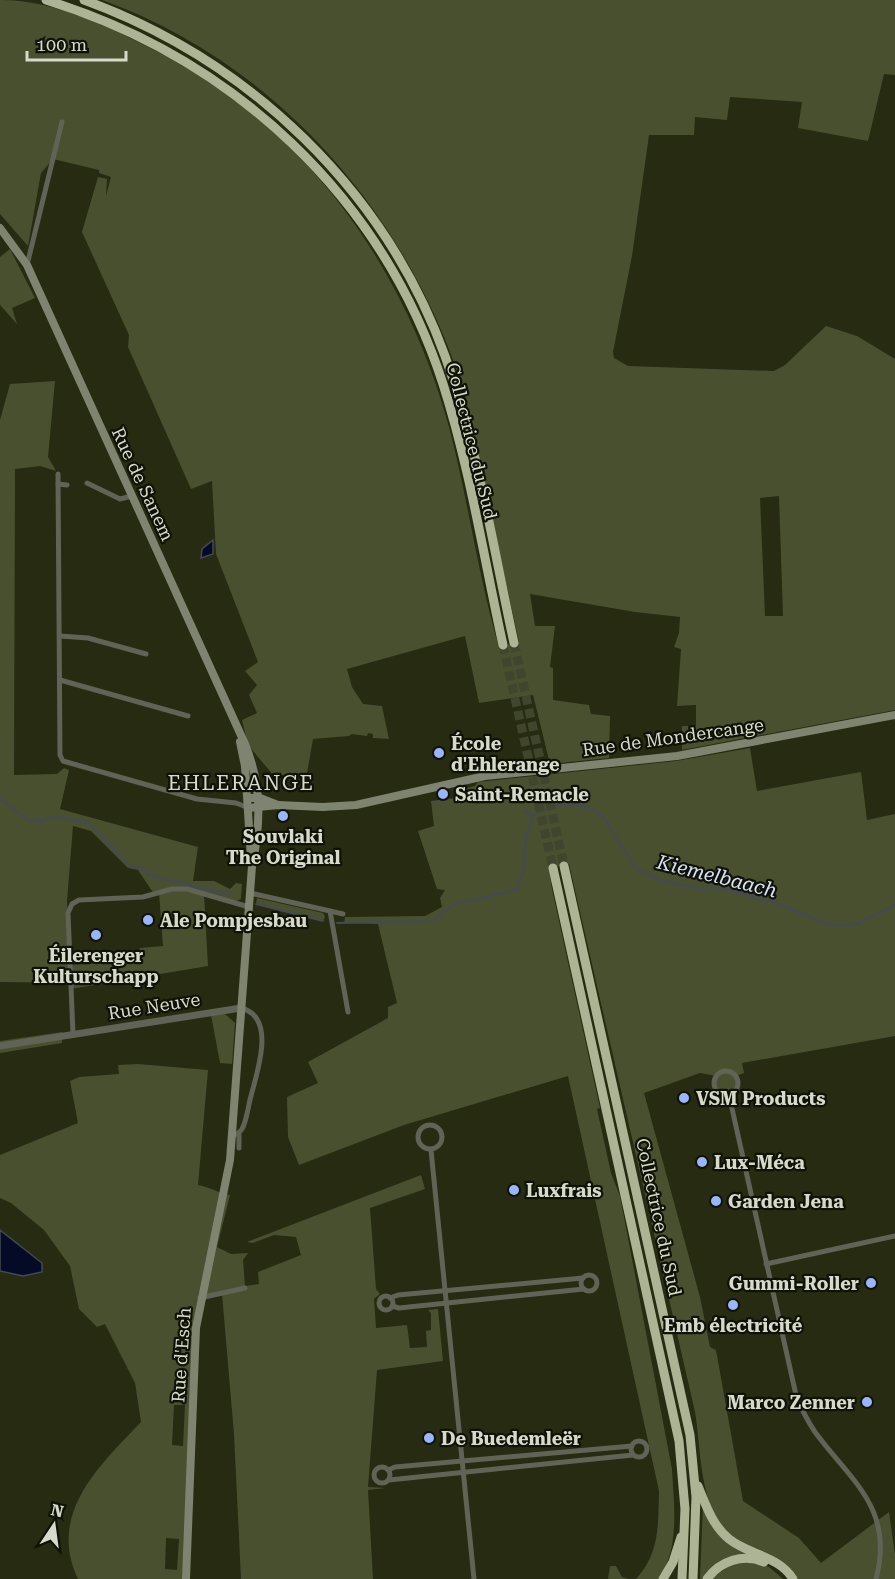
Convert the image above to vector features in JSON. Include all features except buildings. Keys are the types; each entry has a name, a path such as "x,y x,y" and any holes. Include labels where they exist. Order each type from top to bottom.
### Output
{"highway":[{"name":"Collectrice du Sud","path":"46,0 103,20 152,42 230,90 273,124 315,164 369,233 407,298 443,383 456,431 503,645"},
{"name":"Collectrice du Sud","path":"84,0 167,37 251,91 323,157 377,223 423,302 455,387 514,643"},
{"name":"Collectrice du Sud","path":"564,866 684,1408 695,1478 693,1579"},
{"name":"Collectrice du Sud","path":"553,868 676,1424 682,1463 685,1524 682,1579"},
{"path":"695,1478 718,1528 742,1547 785,1569 793,1579"},
{"path":"663,1579 673,1562 685,1524"},
{"path":"708,1579 721,1566 746,1558 771,1565 786,1579"}],"main road":[{"name":"Rue de Sanem","path":"0,228 27,265 254,765 260,798"},
{"name":"Rue de Sanem","path":"231,714 243,752 248,798"},
{"name":"Rue de Mondercange","path":"249,808 260,809 278,805 323,807 356,805 485,776 677,756 895,715"},
{"path":"248,798 260,798"},
{"name":"Rue d'Esch","path":"248,798 252,866"},
{"name":"Rue de Mondercange","path":"260,798 278,805"},
{"name":"Rue d'Esch","path":"186,1579 196,1328 200,1298 225,1194 235,1135 241,1008 252,866 260,798"}],"street":[{"path":"27,265 62,122"},
{"path":"58,474 60,755 63,761 196,799 236,803 249,808"},
{"path":"87,483 120,499 132,496"},
{"path":"58,484 67,485"},
{"path":"60,636 88,638 146,654"},
{"path":"60,680 188,716"},
{"path":"236,803 248,798"},
{"path":"73,1034 68,912 72,904 79,900 143,897 172,889 187,889 249,906"},
{"path":"250,893 342,914"},
{"path":"330,911 348,1012"},
{"name":"Rue Neuve","path":"0,1046 241,1008"},
{"name":"Rue d'Esch","path":"239,1148 235,1135 243,1127 259,1064 262,1035 256,1017 241,1008"},
{"path":"723,1072 733,1074 738,1080 736,1090 729,1095 719,1093 715,1086 715,1079 723,1072"},
{"path":"729,1095 789,1373 806,1417 819,1437 865,1485 884,1522 886,1543 883,1565 876,1579"},
{"path":"428,1125 439,1129 442,1137 440,1144 431,1150 423,1147 418,1141 418,1132 428,1125"},
{"path":"431,1150 474,1579"},
{"path":"766,1264 895,1236"},
{"path":"590,1275 596,1282 591,1290 584,1288 399,1308 392,1306 384,1310 379,1303 384,1296 390,1298 583,1278 590,1275"},
{"path":"583,1278 584,1288"},
{"path":"200,1298 245,1288"},
{"path":"390,1298 392,1306"},
{"path":"641,1442 647,1447 643,1456 633,1455 389,1480 382,1484 374,1477 378,1468 388,1470 462,1460 632,1446 641,1442"},
{"path":"632,1446 633,1455"},
{"path":"388,1470 389,1480"}],"green space":[{"path":"0,0 22,1 65,11 127,36 218,87 265,124 308,166 346,212 379,262 407,314 431,370 449,427 499,647 519,642 465,395 468,393 463,389 439,325 408,264 371,206 328,153 279,105 224,63 166,28 102,0 895,0 895,75 884,74 868,141 798,128 802,102 730,97 727,120 695,117 694,135 649,135 632,256 613,352 614,358 628,366 774,371 785,365 826,326 857,336 895,359 895,710 682,750 682,726 696,726 696,705 677,706 681,649 674,647 679,633 680,617 635,612 530,594 535,626 555,626 550,667 553,668 553,700 589,705 591,714 610,716 609,758 550,764 533,695 479,703 465,636 347,669 352,687 363,704 382,706 389,739 373,738 373,734 368,733 367,736 352,734 313,739 307,773 274,776 248,745 242,720 257,713 249,695 257,685 245,671 258,662 216,554 212,481 191,489 128,347 129,335 82,232 98,177 107,179 106,196 111,177 99,173 99,170 53,159 41,173 28,246 0,214","holes":["779,496 783,616 765,616 760,498"]},
{"path":"10,249 35,298 12,308 17,324 0,305 0,257"},
{"path":"55,381 48,457 56,471 40,466 15,469 14,775 57,774 64,768 69,770 60,809 198,847 193,881 214,881 230,889 236,883 242,884 241,899 234,902 204,894 208,966 71,989 71,983 0,982 0,420 10,384","holes":["73,826 91,831 128,868 138,870 154,894 159,893 163,946 140,948 136,958 131,961 71,965 67,901"]},
{"path":"750,748 757,791 861,772 867,820 895,814 895,1036 742,1063 744,1073 736,1076 738,1087 729,1095 721,1094 715,1087 717,1076 700,1073 644,1093 700,1297 710,1347 716,1350 743,1501 799,1538 821,1563 889,1512 895,1555 895,1579 798,1579 787,1567 744,1545 729,1533 718,1519 710,1503 702,1468 695,1412 569,864 549,868 552,889 600,1108 597,1109 611,1173 620,1196 672,1469 673,1540 666,1566 659,1579 636,1579 654,1549 658,1527 659,1491 568,1076 404,1125 299,1165 288,1137 287,1097 318,1083 308,1062 388,1018 388,1007 397,1003 378,924 344,923 345,917 425,916 442,907 440,898 445,890 437,889 418,831 434,826 431,801 455,798 455,791 475,786 478,782 676,761"},
{"path":"257,898 323,913 325,917 323,921 256,904"},
{"path":"224,1013 235,1023 232,1064 220,1063 211,1015"},
{"path":"62,1032 62,1043 0,1053 0,1041"},
{"path":"138,1064 208,1070 198,1185 230,1195 217,1247 231,1254 248,1253 243,1260 245,1286 259,1284 258,1272 301,1255 296,1237 274,1235 253,1243 247,1242 421,1175 425,1189 370,1208 376,1289 380,1294 374,1299 376,1328 407,1325 410,1348 427,1347 426,1331 431,1330 431,1313 428,1310 438,1309 443,1361 377,1370 368,1487 386,1488 368,1490 373,1579 241,1579 234,1434 222,1294 200,1298 186,1579 78,1579 70,1555 69,1533 73,1512 94,1474 141,1422 135,1383 105,1324 97,1327 79,1309 70,1266 44,1230 11,1203 0,1198 0,1155 78,1123 70,1081 79,1077 119,1074 118,1065","holes":["174,1405 185,1405 183,1446 172,1445","166,1538 179,1539 177,1570 165,1569"]},
{"path":"703,1504 712,1524 749,1556 700,1579"},
{"path":"757,1562 769,1567 783,1579 711,1579 733,1563"},
{"path":"610,1566 616,1566 622,1577 629,1579 608,1579"}],"water":[{"path":"213,540 213,554 201,558 202,549"},
{"path":"0,1230 42,1263 42,1272 23,1276 0,1271"}],"waterway":[{"path":"0,799 30,821 37,818 41,822 51,816 89,823 129,865 141,868 149,875 230,895"},
{"name":"Kiemelbaach","path":"337,923 432,921 455,904 516,890 523,874 526,836 533,816 545,809 562,805 579,805 594,810 605,819 635,867 657,879 696,888 722,888 781,905 830,925 856,925 895,905"},
{"path":"524,811 532,815"},
{"path":"256,904 323,921"}],"tunnel":[{"path":"514,643 564,866"},
{"path":"503,645 553,868"}],"place":[{"name":"École d'Ehlerange","path":"439,753"},
{"name":"Saint-Remacle","path":"443,794"},
{"name":"Souvlaki The Original","path":"283,816"},
{"name":"Ale Pompjesbau","path":"148,920"},
{"name":"Éilerenger Kulturschapp","path":"96,935"},
{"name":"VSM Products","path":"684,1098"},
{"name":"Lux-Méca","path":"702,1162"},
{"name":"Luxfrais","path":"514,1190"},
{"name":"Garden Jena","path":"716,1201"},
{"name":"Gummi-Roller","path":"871,1283"},
{"name":"Emb électricité","path":"733,1305"},
{"name":"Marco Zenner","path":"867,1402"},
{"name":"De Buedemleër","path":"429,1438"}],"district":[{"name":"EHLERANGE","path":"241,783"}]}
